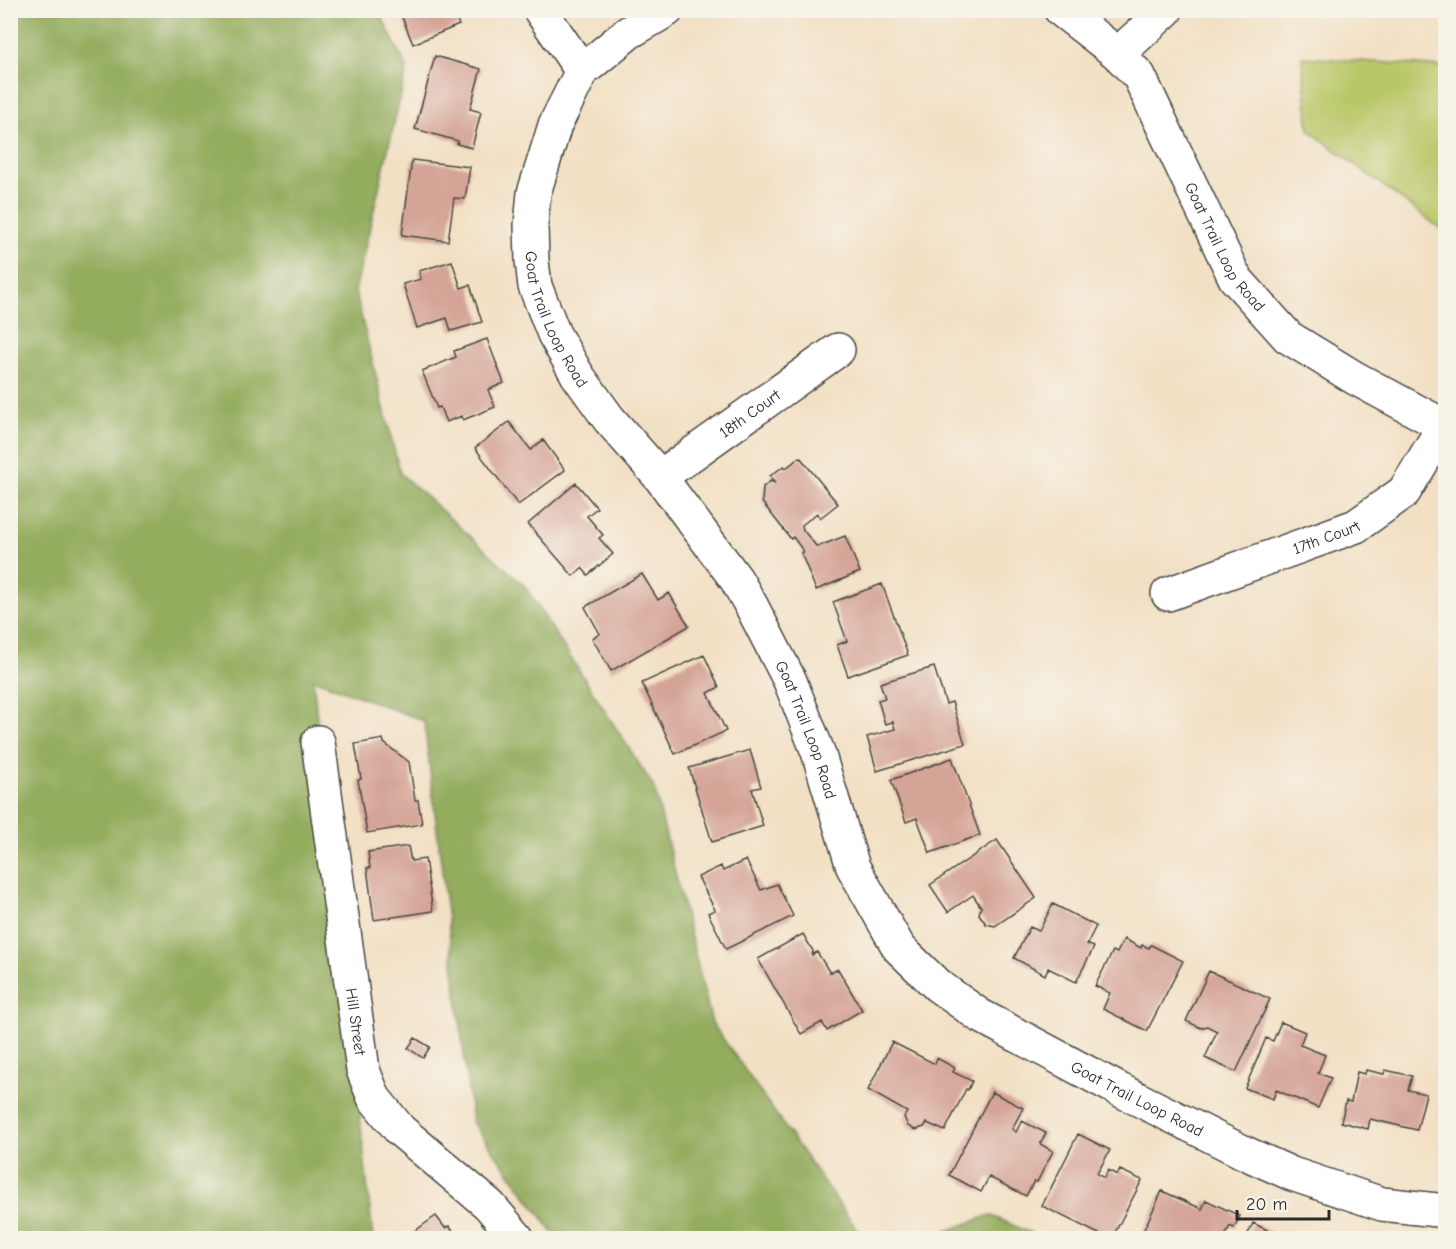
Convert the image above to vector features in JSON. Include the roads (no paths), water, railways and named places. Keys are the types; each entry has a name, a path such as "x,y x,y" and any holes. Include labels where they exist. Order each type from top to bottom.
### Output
{"street":[{"path":"540,10 582,71"},
{"name":"Goat Trail Loop Road","path":"667,10 628,33 582,71 555,125 534,194 531,225 535,286 554,334 578,376 609,419 660,477 736,579 752,607 790,681 818,752 853,867 899,948 937,985 979,1016 1245,1153 1292,1174 1382,1204 1446,1211"},
{"name":"Goat Trail Loop Road","path":"1061,10 1118,54 1139,76 1235,278 1288,337 1355,378 1445,427"},
{"path":"1118,54 1166,10"},
{"name":"18th Court","path":"660,477 838,350"},
{"name":"17th Court","path":"1168,594 1356,526 1404,492 1445,427"},
{"name":"Hill Street","path":"318,742 363,1070 374,1098 400,1130 489,1205 517,1239"}]}
